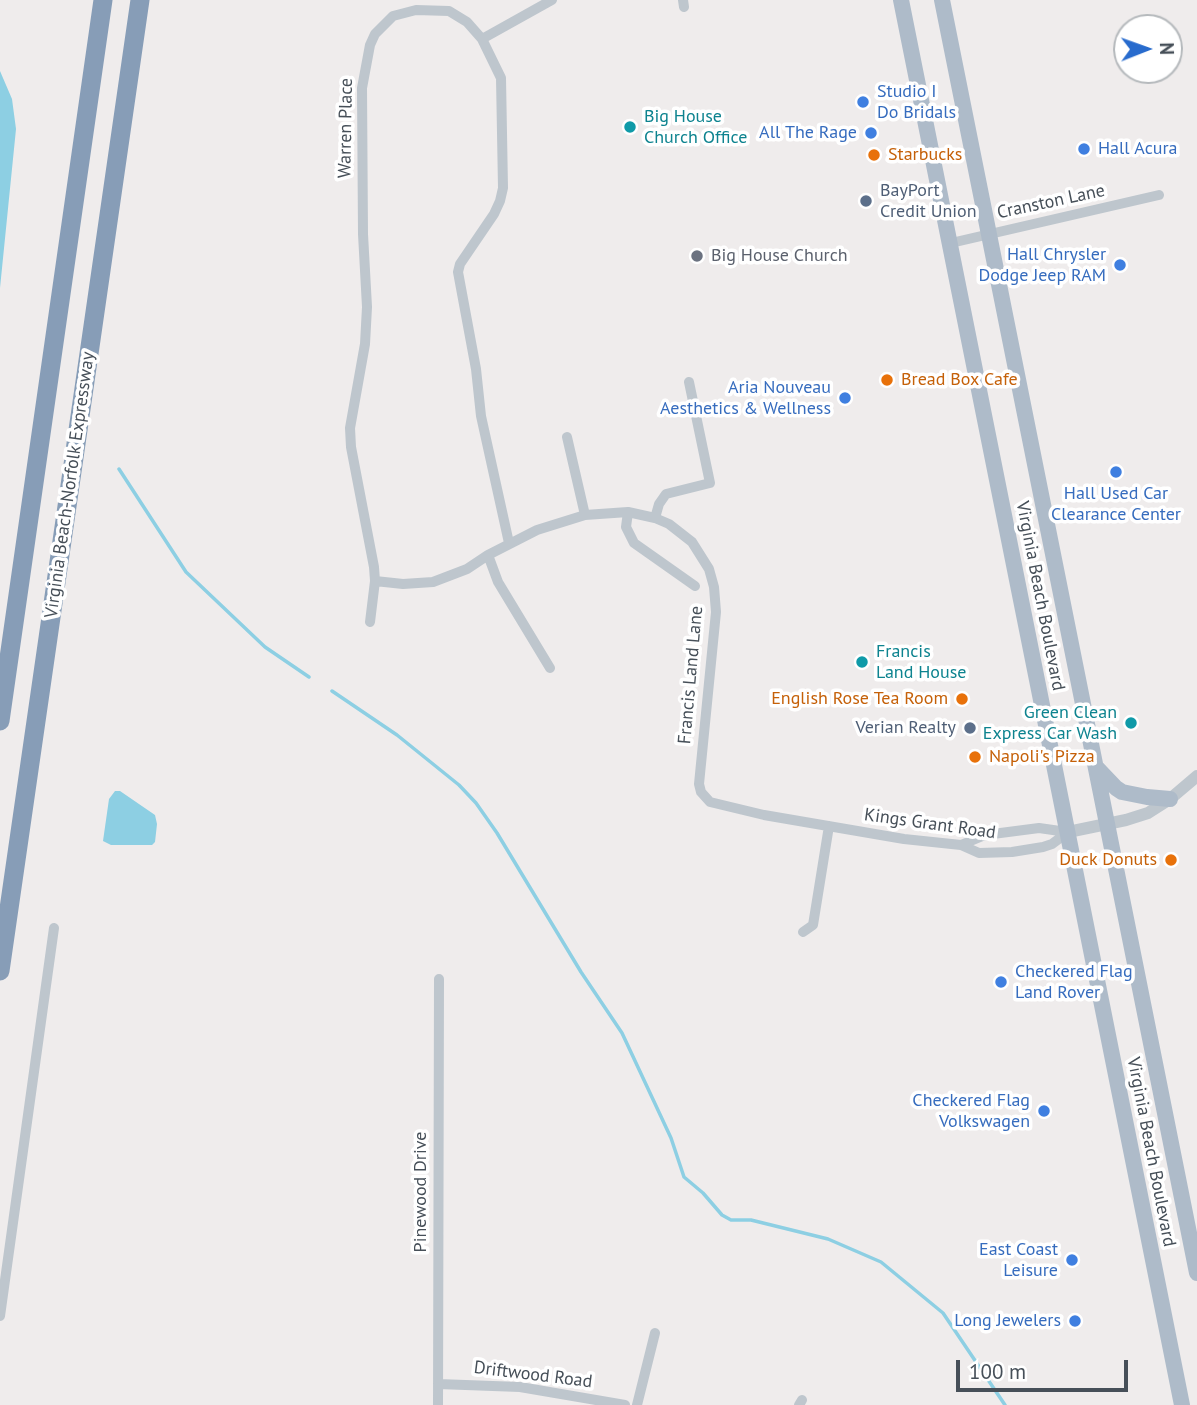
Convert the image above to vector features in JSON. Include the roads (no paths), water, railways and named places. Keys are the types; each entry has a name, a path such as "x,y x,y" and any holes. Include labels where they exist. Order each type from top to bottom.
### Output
{"highway":[{"name":"Virginia Beach-Norfolk Expressway","path":"0,721 103,0"},
{"name":"Virginia Beach-Norfolk Expressway","path":"0,971 140,0"}],"main road":[{"name":"Virginia Beach Boulevard","path":"901,0 1182,1405"},
{"name":"Virginia Beach Boulevard","path":"942,0 1197,1273"},
{"path":"1095,766 1122,792 1170,799"}],"street":[{"path":"482,39 552,0"},
{"name":"Warren Place","path":"370,622 375,581 350,428 365,344 367,307 362,185 362,88 370,45 382,25 400,13 416,10 449,11 467,22 482,39 501,78 503,188 494,214 460,264 458,272 476,369 481,416 509,543"},
{"name":"Cranston Lane","path":"951,243 1159,195"},
{"path":"655,518 659,504 666,494 710,483 689,382"},
{"path":"568,437 585,515"},
{"path":"628,512 626,527 634,543 695,586"},
{"name":"Francis Land Lane","path":"375,581 403,584 433,582 467,569 509,543 537,530 585,515 628,512 668,524 692,542 709,569 714,587 716,612 699,784 701,792 705,798 717,805 766,815"},
{"path":"488,555 498,582 550,668"},
{"name":"Kings Grant Road","path":"766,815 904,839 961,845 979,853 1012,852 1047,846 1068,832 1148,813 1197,776"},
{"path":"803,932 813,925 829,826"},
{"path":"961,845 985,835 1039,828 1068,832"},
{"path":"0,1316 54,928"},
{"name":"Pinewood Drive","path":"438,1405 439,979"},
{"path":"637,1405 655,1333"},
{"name":"Driftwood Road","path":"438,1384 520,1387 625,1405"}],"water":[{"path":"0,71 12,99 16,129 0,288"},
{"path":"115,791 120,791 155,815 157,824 155,842 152,845 111,845 103,841 109,799"}],"waterway":[{"path":"119,469 186,572 265,647 309,677"},
{"path":"332,691 397,735 459,785 476,803 622,1033 671,1138 684,1177 703,1193 722,1215 731,1220 751,1220 828,1239 881,1262 943,1313 1005,1405"}],"place":[{"name":"Studio I Do Bridals","path":"863,102"},
{"name":"Big House Church Office","path":"630,127"},
{"name":"All The Rage","path":"871,133"},
{"name":"Hall Acura","path":"1084,149"},
{"name":"Starbucks","path":"874,155"},
{"name":"BayPort Credit Union","path":"866,201"},
{"name":"Big House Church","path":"697,256"},
{"name":"Hall Chrysler Dodge Jeep RAM","path":"1120,265"},
{"name":"Bread Box Cafe","path":"887,380"},
{"name":"Aria Nouveau Aesthetics & Wellness","path":"845,398"},
{"name":"Hall Used Car Clearance Center","path":"1116,472"},
{"name":"Francis Land House","path":"862,662"},
{"name":"English Rose Tea Room","path":"962,699"},
{"name":"Green Clean Express Car Wash","path":"1131,723"},
{"name":"Verian Realty","path":"970,728"},
{"name":"Napoli's Pizza","path":"975,757"},
{"name":"Duck Donuts","path":"1171,860"},
{"name":"Checkered Flag Land Rover","path":"1001,982"},
{"name":"Checkered Flag Volkswagen","path":"1044,1111"},
{"name":"East Coast Leisure","path":"1072,1260"},
{"name":"Long Jewelers","path":"1075,1321"}]}
